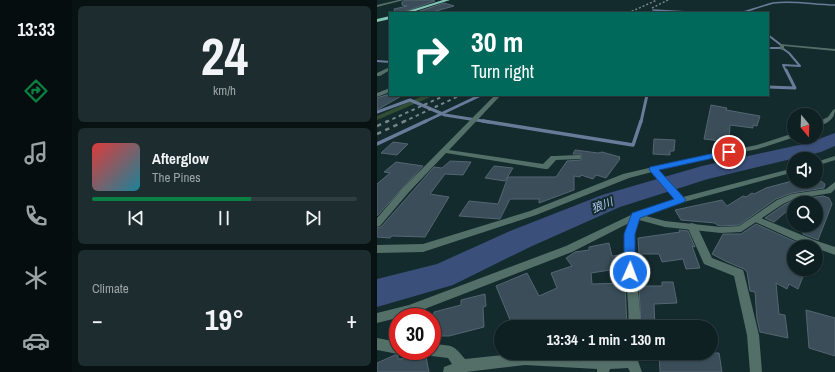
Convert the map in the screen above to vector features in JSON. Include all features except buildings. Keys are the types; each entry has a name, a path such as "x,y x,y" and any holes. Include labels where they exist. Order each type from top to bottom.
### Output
{"highway":[{"path":"407,12 444,0"},
{"path":"377,21 389,17"}],"street":[{"path":"377,6 402,0"},
{"path":"782,49 782,45 835,50"},
{"path":"377,75 389,69"},
{"path":"377,75 389,76"},
{"path":"377,96 389,90"},
{"path":"377,224 406,190 497,96"},
{"path":"823,122 830,118 835,111"},
{"path":"377,249 423,248 533,213 626,176 758,147 787,137"},
{"path":"444,151 545,167 554,158 577,157"},
{"path":"823,162 835,158"},
{"path":"654,170 680,199"},
{"path":"377,318 409,310 569,249 636,216 680,199 787,172"},
{"path":"636,216 665,224 721,230 741,229 780,202 792,197 828,191 835,185"},
{"path":"634,320 635,312 630,272 630,234 636,216"},
{"path":"757,219 811,243 835,251"},
{"path":"692,226 708,261 739,273 753,335 756,372"},
{"path":"377,344 389,346"},
{"path":"441,351 451,352 461,366"},
{"path":"449,372 461,366 525,359 603,367 634,362"}],"green space":[{"path":"423,96 433,96 377,120 377,116"}],"waterway":[{"path":"743,12 781,2 835,5"},
{"path":"653,10 689,12"},
{"path":"769,36 781,45 782,48"},
{"path":"769,48 782,48"},
{"path":"782,48 789,53 800,66 783,65 786,71"},
{"path":"377,61 389,62"},
{"path":"769,87 795,88 786,70"},
{"path":"442,114 479,96"},
{"path":"641,122 647,96"},
{"path":"377,112 410,100 442,114"},
{"path":"424,122 442,114"},
{"path":"442,114 489,122"},
{"path":"377,144 426,121"},
{"path":"483,121 633,145 641,121"},
{"name":"狼川","path":"377,293 442,276 520,239 611,201 702,173 814,148 835,139"}],"railway":[{"path":"630,12 657,0"},
{"path":"652,8 668,0"},
{"path":"386,122 444,96"},
{"path":"403,122 459,96"},
{"path":"377,126 388,121"},
{"path":"377,134 405,121"}],"route":[{"path":"630,272 630,234 636,216 681,200 653,169 729,152"}]}
